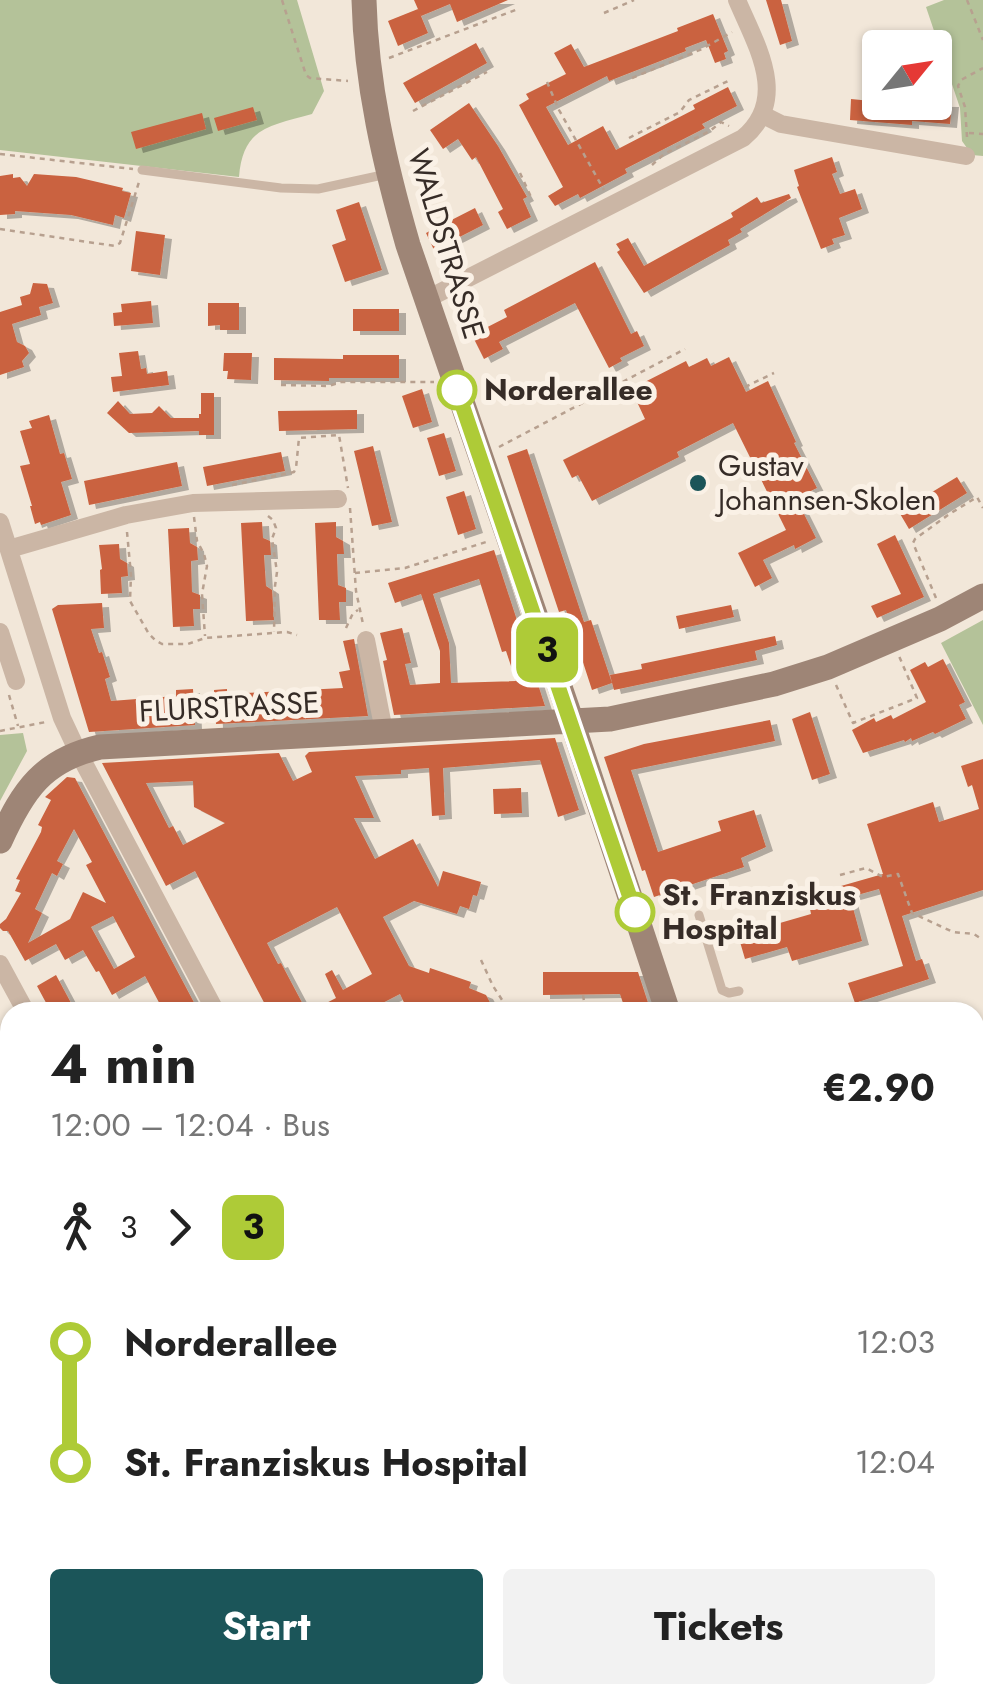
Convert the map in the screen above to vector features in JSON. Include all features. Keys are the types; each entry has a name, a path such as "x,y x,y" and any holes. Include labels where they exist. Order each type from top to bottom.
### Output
{"main road":[{"name":"WALDSTRASSE","path":"364,0 368,62 388,174 408,244 665,1002"},
{"name":"FLURSTRASSE","path":"78,752 100,747 610,719 774,684 828,667 892,641 983,596"},
{"path":"3,827 40,776 78,752"}],"street":[{"path":"427,298 756,128 763,115 767,83 738,0"},
{"path":"763,115 781,124 966,156"},
{"path":"211,1002 62,718 4,537 193,503 344,499"},
{"path":"0,632 16,681"},
{"path":"366,640 384,731"},
{"path":"0,964 21,1002"}],"lane":[{"path":"142,170 282,188 318,188 388,174"},
{"path":"699,915 722,990 738,990"}],"path":[{"path":"282,0 306,75 348,81"},
{"path":"604,14 634,0"},
{"path":"967,0 983,40"},
{"path":"368,62 518,9"},
{"path":"632,78 702,50 734,31"},
{"path":"966,156 965,107 958,86 961,80 983,68"},
{"path":"413,111 487,72"},
{"path":"629,138 730,80"},
{"path":"547,82 612,205"},
{"path":"645,174 664,154 710,132 721,122 739,140"},
{"path":"967,133 983,134"},
{"path":"0,154 142,170 120,243 115,246 0,230"},
{"path":"520,173 531,197"},
{"path":"480,457 685,349"},
{"path":"745,387 774,373"},
{"path":"281,385 432,382"},
{"path":"230,485 294,472 299,438 338,435 362,619"},
{"path":"944,617 913,544 977,497 983,508"},
{"path":"265,500 266,515 276,528 272,539 278,572 274,632"},
{"path":"193,503 197,541 207,566 202,594 205,638"},
{"path":"126,515 130,601 148,634 162,644 274,632 297,636"},
{"path":"355,573 405,568 507,536"},
{"path":"346,628 353,613 360,610"},
{"path":"828,667 853,723 917,698 892,641"},
{"path":"16,681 8,692 19,728"},
{"path":"0,731 62,718"},
{"path":"840,874 866,868 883,877 898,874 912,913 983,940"},
{"path":"481,960 503,1002"},
{"path":"583,994 584,1002"}],"green space":[{"path":"0,0 297,0 324,91 312,114 272,126 253,138 246,147 239,177 0,150"},
{"path":"944,0 983,0 983,156 972,155 962,141 960,108 952,84 952,30 934,30 926,7"},
{"path":"983,620 983,725 941,643"},
{"path":"23,733 27,751 0,801 0,735"}],"building":[{"path":"414,0 508,0 457,22 450,4 421,16"},
{"path":"766,0 781,0 792,41 780,45"},
{"path":"418,9 428,33 398,46 388,21"},
{"path":"713,14 728,51 724,53 726,59 715,63 706,40 609,81 607,76 546,107 568,145 603,126 616,150 728,87 737,106 702,124 705,128 625,169 627,173 580,198 578,194 555,206 548,196 563,187 519,105 529,99 526,94 566,74 554,53 571,44 584,67"},
{"path":"476,43 487,63 415,103 403,83"},
{"path":"851,99 862,100 862,120 950,120 950,124 912,121 912,125 850,120"},
{"path":"469,103 527,197 523,199 531,217 507,229 498,212 503,209 476,157 472,160 458,139 443,149 430,130"},
{"path":"253,107 257,120 218,131 214,118"},
{"path":"202,113 206,129 136,149 131,132"},
{"path":"832,157 837,172 832,174 840,194 855,189 862,209 839,218 845,235 832,239 834,244 821,249 794,170"},
{"path":"13,174 13,178 20,177 27,186 34,174 76,177 131,193 124,218 115,215 113,225 71,215 15,211 0,215 0,176"},
{"path":"789,194 791,198 740,229 742,232 728,240 730,245 644,293 617,252 620,250 616,244 628,238 644,266 733,217 731,213 757,197 761,203"},
{"path":"359,202 382,270 345,282 332,245 346,240 336,210"},
{"path":"475,208 483,225 434,250 426,233"},
{"path":"136,231 165,235 160,275 131,271"},
{"path":"595,262 631,334 637,331 644,346 609,368 575,303 499,342 503,349 484,359 472,335 507,317 504,310"},
{"path":"33,283 47,284 53,303 39,307 41,315 12,324 17,342 29,353 22,361 24,367 0,375 0,312 22,305 20,297 30,294"},
{"path":"151,301 153,323 114,326 113,313 122,312 121,304"},
{"path":"208,303 239,303 239,330 208,326"},
{"path":"353,309 399,309 399,331 353,331"},
{"path":"138,351 141,369 146,368 147,374 167,371 169,385 113,392 111,377 122,376 119,353"},
{"path":"224,353 252,353 251,380 227,379 228,371 223,371"},
{"path":"343,355 399,355 399,378 274,380 274,358 343,359"},
{"path":"729,357 746,392 768,381 817,488 796,498 816,538 763,560 772,578 755,587 738,553 786,530 733,423 677,452 679,457 592,501 578,475 572,478 563,460 645,419 631,389 686,361 689,367 707,358 711,366"},
{"path":"422,389 432,422 413,428 402,396"},
{"path":"201,393 214,393 214,435 199,435 199,431 129,433 107,413 118,401 130,414 152,413 159,406 171,418 199,418"},
{"path":"357,410 357,429 279,431 278,411"},
{"path":"49,415 72,479 61,482 71,515 41,525 35,524 20,466 30,464 20,431 32,428 29,421"},
{"path":"444,433 456,471 439,476 427,438"},
{"path":"373,446 392,522 372,526 354,451"},
{"path":"527,449 584,622 591,620 612,683 592,690 566,610 559,612 507,456"},
{"path":"281,452 285,471 207,486 203,467"},
{"path":"177,462 182,486 89,505 84,481"},
{"path":"957,477 967,493 909,529 899,512"},
{"path":"464,491 476,529 458,535 446,497"},
{"path":"262,522 263,538 270,541 271,555 264,555 274,620 246,621 241,523"},
{"path":"336,522 336,537 343,541 344,554 337,554 338,585 346,588 346,602 339,602 340,620 319,620 315,523"},
{"path":"189,528 190,543 197,547 198,560 191,561 192,592 200,595 200,609 193,609 194,626 173,627 168,529"},
{"path":"895,535 924,597 877,618 871,606 901,594 877,544"},
{"path":"119,544 120,559 127,563 128,576 121,577 122,593 101,594 99,545"},
{"path":"494,550 545,706 394,715 380,633 402,628 411,663 405,664 410,685 440,683 440,651 421,594 395,603 388,583","holes":["479,579 502,652 506,651 516,681 451,683 449,643 433,594"]},
{"path":"102,603 104,628 91,629 110,677 105,679 111,701 176,696 176,690 193,689 195,725 89,732 52,609 58,605"},
{"path":"731,605 734,617 679,629 676,616"},
{"path":"775,636 777,645 755,651 757,660 614,690 610,675 642,669 641,664"},
{"path":"354,639 368,716 216,724 214,690 227,689 227,694 343,688 339,672 350,670 343,641"},
{"path":"943,659 965,702 959,705 966,719 935,734 863,753 852,730 874,718 876,722 891,715 893,719 926,702 910,670"},
{"path":"810,712 830,774 812,780 792,719"},
{"path":"770,720 775,741 631,770 658,852 721,831 718,821 754,810 766,847 741,858 744,867 654,897 604,757 644,744"},
{"path":"555,738 579,810 558,817 540,760 443,768 445,815 432,816 429,768 355,776 374,818 354,818 375,859 413,839 438,887 443,871 481,882 469,909 460,906 457,914 414,901 383,917 409,966 429,973 430,968 471,982 469,988 486,995 490,1002 404,1002 400,994 384,1002 328,1002 336,998 325,974 332,970 343,990 372,974 337,907 267,943 302,1002 264,1002 195,871 166,886 102,763 279,753 293,781 312,772 305,756 309,752","holes":["193,781 194,807 225,823 183,845 173,826 169,828 146,783"]},
{"path":"983,759 983,890 902,916 916,961 922,959 929,979 855,1002 848,983 903,966 879,889 850,897 862,941 792,961 787,947 745,959 738,935 811,914 810,909 838,901 834,888 883,874 867,824 933,802 939,822 979,809 961,766"},
{"path":"67,777 75,778 194,1002 159,1002 145,976 112,995 83,950 65,960 56,944 25,961 8,931 0,928 21,893 15,891 20,880 16,879 41,832 38,825 51,800 45,797","holes":["74,829 92,862 86,865 106,903 83,892 70,919 28,943 42,913 35,909 52,873 57,876 63,864 57,861","113,916 135,957 114,969 91,927"]},
{"path":"521,788 522,813 494,814 493,789"},
{"path":"543,972 638,972 648,1002 623,1002 620,994 543,995"},
{"path":"56,975 71,1002 46,1002 37,986"}],"bus line":[{"name":"3","path":"457,390 635,912"}],"place":[{"name":"Norderallee","path":"457,390"},
{"name":"Gustav Johannsen-Skolen","path":"698,483"},
{"name":"St. Franziskus Hospital","path":"635,912"}]}
